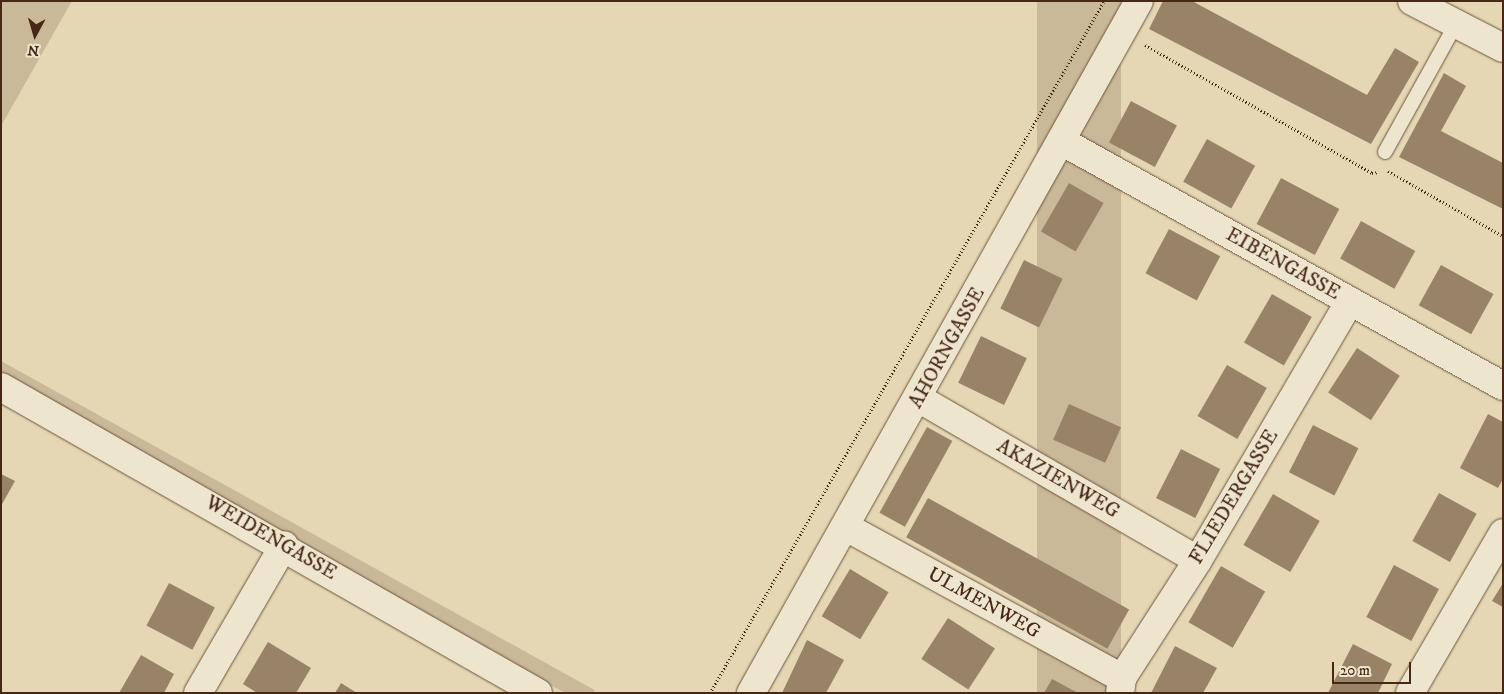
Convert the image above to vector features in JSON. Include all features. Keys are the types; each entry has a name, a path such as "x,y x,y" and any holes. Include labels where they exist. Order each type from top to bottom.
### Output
{"street":[{"name":"AHORNGASSE","path":"751,693 1063,142 1139,1"},
{"path":"1412,1 1503,48"},
{"name":"EIBENGASSE","path":"1063,142 1503,386"},
{"name":"FLIEDERGASSE","path":"1121,686 1198,560 1350,301"},
{"name":"WEIDENGASSE","path":"1,387 284,545 538,693"},
{"name":"AKAZIENWEG","path":"918,398 1198,560"},
{"name":"ULMENWEG","path":"846,527 1121,686"},
{"path":"1410,693 1503,533"},
{"path":"198,693 284,545"}],"lane":[{"path":"1384,152 1456,24"}],"path":[{"path":"710,693 1104,1"},
{"path":"1123,32 1372,174 1388,171 1503,236"}],"shaded area":[{"path":"1,1 72,1 1,126"},
{"path":"1037,1 1121,1 1121,693 1037,693"},
{"path":"1,361 595,690 593,693 565,693 1,380"}],"building":[{"path":"1163,1 1192,1 1367,95 1395,48 1419,62 1371,144 1149,29"},
{"path":"1444,73 1466,86 1441,131 1503,163 1503,209 1399,157"},
{"path":"1131,101 1177,125 1155,167 1109,142"},
{"path":"1207,139 1255,166 1231,209 1183,182"},
{"path":"1281,178 1339,209 1315,255 1257,224"},
{"path":"1069,183 1104,203 1076,251 1041,231"},
{"path":"1361,221 1415,251 1394,289 1340,259"},
{"path":"1169,229 1220,256 1197,300 1146,273"},
{"path":"1024,260 1063,279 1039,327 1000,309"},
{"path":"1441,265 1493,294 1471,334 1419,305"},
{"path":"1272,294 1312,317 1284,365 1244,342"},
{"path":"981,336 1027,358 1004,405 958,383"},
{"path":"1357,348 1400,376 1371,420 1328,392"},
{"path":"1227,365 1267,388 1237,439 1198,416"},
{"path":"1069,404 1121,427 1105,463 1053,440"},
{"path":"1488,414 1503,422 1503,479 1498,488 1460,468"},
{"path":"1313,425 1358,448 1334,495 1289,472"},
{"path":"927,427 952,441 905,527 879,513"},
{"path":"1181,449 1220,469 1195,518 1156,498"},
{"path":"1,474 15,481 1,506"},
{"path":"1439,493 1477,514 1450,562 1412,541"},
{"path":"1273,494 1320,521 1290,572 1244,545"},
{"path":"928,498 1129,610 1107,649 906,537"},
{"path":"1394,565 1439,589 1411,641 1366,617"},
{"path":"1221,566 1265,592 1233,648 1188,622"},
{"path":"850,569 889,592 860,639 822,616"},
{"path":"169,583 215,607 192,650 146,625"},
{"path":"1503,583 1503,607 1492,601"},
{"path":"948,618 995,648 968,690 921,659"},
{"path":"807,640 844,660 826,693 782,693"},
{"path":"268,642 311,668 296,693 257,693 243,684"},
{"path":"1353,644 1392,664 1378,693 1328,693"},
{"path":"1175,646 1217,668 1203,693 1151,693"},
{"path":"141,655 174,674 164,693 119,693"},
{"path":"1052,679 1078,693 1044,693"},
{"path":"341,683 357,693 335,693"}]}
